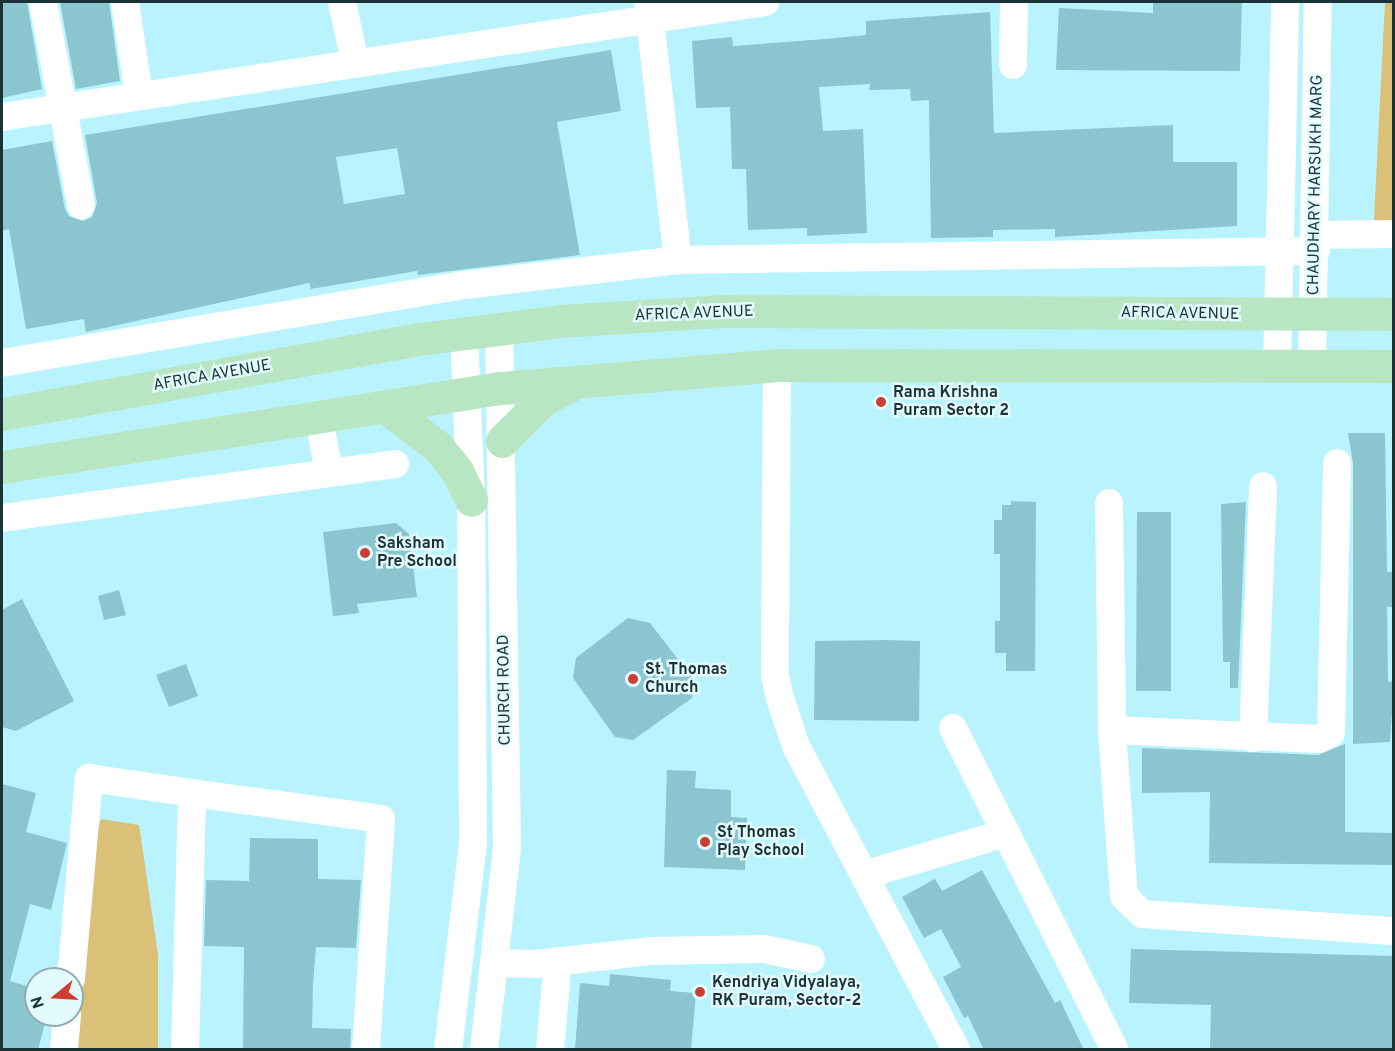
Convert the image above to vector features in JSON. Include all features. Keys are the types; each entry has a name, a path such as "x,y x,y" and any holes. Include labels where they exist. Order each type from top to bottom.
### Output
{"main road":[{"name":"AFRICA AVENUE","path":"2,414 464,334 499,329 722,311 1277,316 1394,314"},
{"path":"2,467 388,409 484,390 777,365 1135,365 1312,368 1394,366"},
{"path":"1135,365 1150,378 1184,387 1394,386"},
{"path":"502,441 544,399 576,382"},
{"path":"388,409 437,446 457,471 471,500"}],"street":[{"path":"43,2 59,108 81,205"},
{"path":"125,2 139,96"},
{"path":"342,2 355,62"},
{"path":"2,117 355,62 648,9 765,2"},
{"path":"1013,65 1014,2"},
{"name":"CHAUDHARY HARSUKH MARG","path":"1277,367 1285,2"},
{"name":"CHAUDHARY HARSUKH MARG","path":"1312,368 1315,316 1318,2"},
{"path":"648,9 678,260"},
{"path":"2,363 465,285 678,260 1280,252 1316,243 1394,234"},
{"name":"CHURCH ROAD","path":"448,1050 473,843 471,500 484,390 499,329"},
{"name":"CHURCH ROAD","path":"464,334 502,441 507,847 484,1050"},
{"path":"777,365 776,675 796,746 956,1050"},
{"path":"319,419 329,472"},
{"path":"1112,730 1253,738 1319,739 1332,729 1337,462"},
{"path":"2,518 395,464"},
{"path":"1253,738 1263,486"},
{"path":"1109,503 1112,730 1121,881 1133,908 1142,914 1394,931"},
{"path":"953,728 1114,1050"},
{"path":"72,967 89,778 381,819 366,1050"},
{"path":"185,1050 192,793"},
{"path":"864,875 1006,833"},
{"path":"495,963 558,961 652,951 764,949 811,959"},
{"path":"550,1050 558,961"},
{"path":"64,1050 66,1027"}],"shaded area":[{"path":"1385,2 1393,2 1393,239 1373,239"},
{"path":"101,819 139,825 158,954 158,1049 76,1050 77,1027 84,1027 84,967 81,967 87,866"}],"building":[{"path":"2,2 27,2 42,89 2,98"},
{"path":"60,2 109,2 120,81 76,89"},
{"path":"1153,2 1242,2 1240,71 1056,70 1059,8 1153,13"},
{"path":"990,12 994,133 1173,125 1173,162 1237,162 1237,226 1055,237 1055,229 993,230 993,237 931,238 929,100 911,101 910,89 869,90 870,84 819,87 823,131 863,129 867,233 807,236 807,228 748,230 746,169 732,169 730,107 696,108 692,41 732,37 733,46 825,39 866,35 866,21"},
{"path":"611,50 621,111 557,122 580,255 418,275 417,271 311,289 309,283 86,332 84,319 26,329 9,229 2,231 2,150 52,141 65,209 69,216 83,221 92,217 97,203 85,135","holes":["397,148 405,194 344,204 336,157"]},
{"path":"1348,433 1385,433 1387,572 1394,572 1394,607 1387,607 1388,682 1394,681 1390,742 1353,744 1353,463"},
{"path":"1011,501 1036,502 1035,671 1006,671 1006,653 995,653 995,621 1000,621 1000,554 994,554 994,520 1002,520 1002,505 1011,505"},
{"path":"1246,502 1238,688 1230,688 1230,662 1223,662 1221,504"},
{"path":"1137,512 1171,512 1171,691 1136,691"},
{"path":"396,523 409,534 417,597 357,604 359,613 333,616 323,532"},
{"path":"119,590 126,615 104,620 98,596"},
{"path":"22,599 74,701 16,731 2,727 2,610"},
{"name":"St. Thomas Church","path":"628,618 650,623 694,680 692,698 633,740 615,737 573,678 576,658"},
{"path":"815,641 920,641 919,721 814,720"},
{"path":"186,664 198,696 169,707 156,675"},
{"path":"1345,744 1345,832 1394,833 1394,865 1209,863 1210,792 1142,793 1142,748 1318,755"},
{"name":"St Thomas Play School","path":"667,770 696,771 695,788 731,790 731,817 747,818 745,870 664,867"},
{"path":"2,784 36,793 26,832 67,843 51,910 30,904 10,981 24,985 24,1027 44,1027 38,1050 2,1050"},
{"path":"250,838 318,839 318,879 361,880 356,948 316,947 313,984 312,1028 351,1029 350,1050 243,1050 244,947 204,946 206,880 249,881"},
{"path":"982,870 1055,1003 1060,1000 1084,1050 984,1050 968,1016 964,1018 943,977 961,967 941,929 924,938 902,897 935,879 942,891"},
{"path":"1131,949 1394,956 1394,1050 1210,1050 1211,1005 1129,1003"},
{"path":"610,974 671,980 670,991 696,993 691,1050 575,1050 580,983 609,986"}],"place":[{"name":"Rama Krishna Puram Sector 2","path":"881,402"},
{"name":"Saksham Pre School","path":"365,553"},
{"name":"St. Thomas Church","path":"633,679"},
{"name":"St Thomas Play School","path":"705,842"},
{"name":"Kendriya Vidyalaya, RK Puram, Sector-2","path":"700,992"}]}
